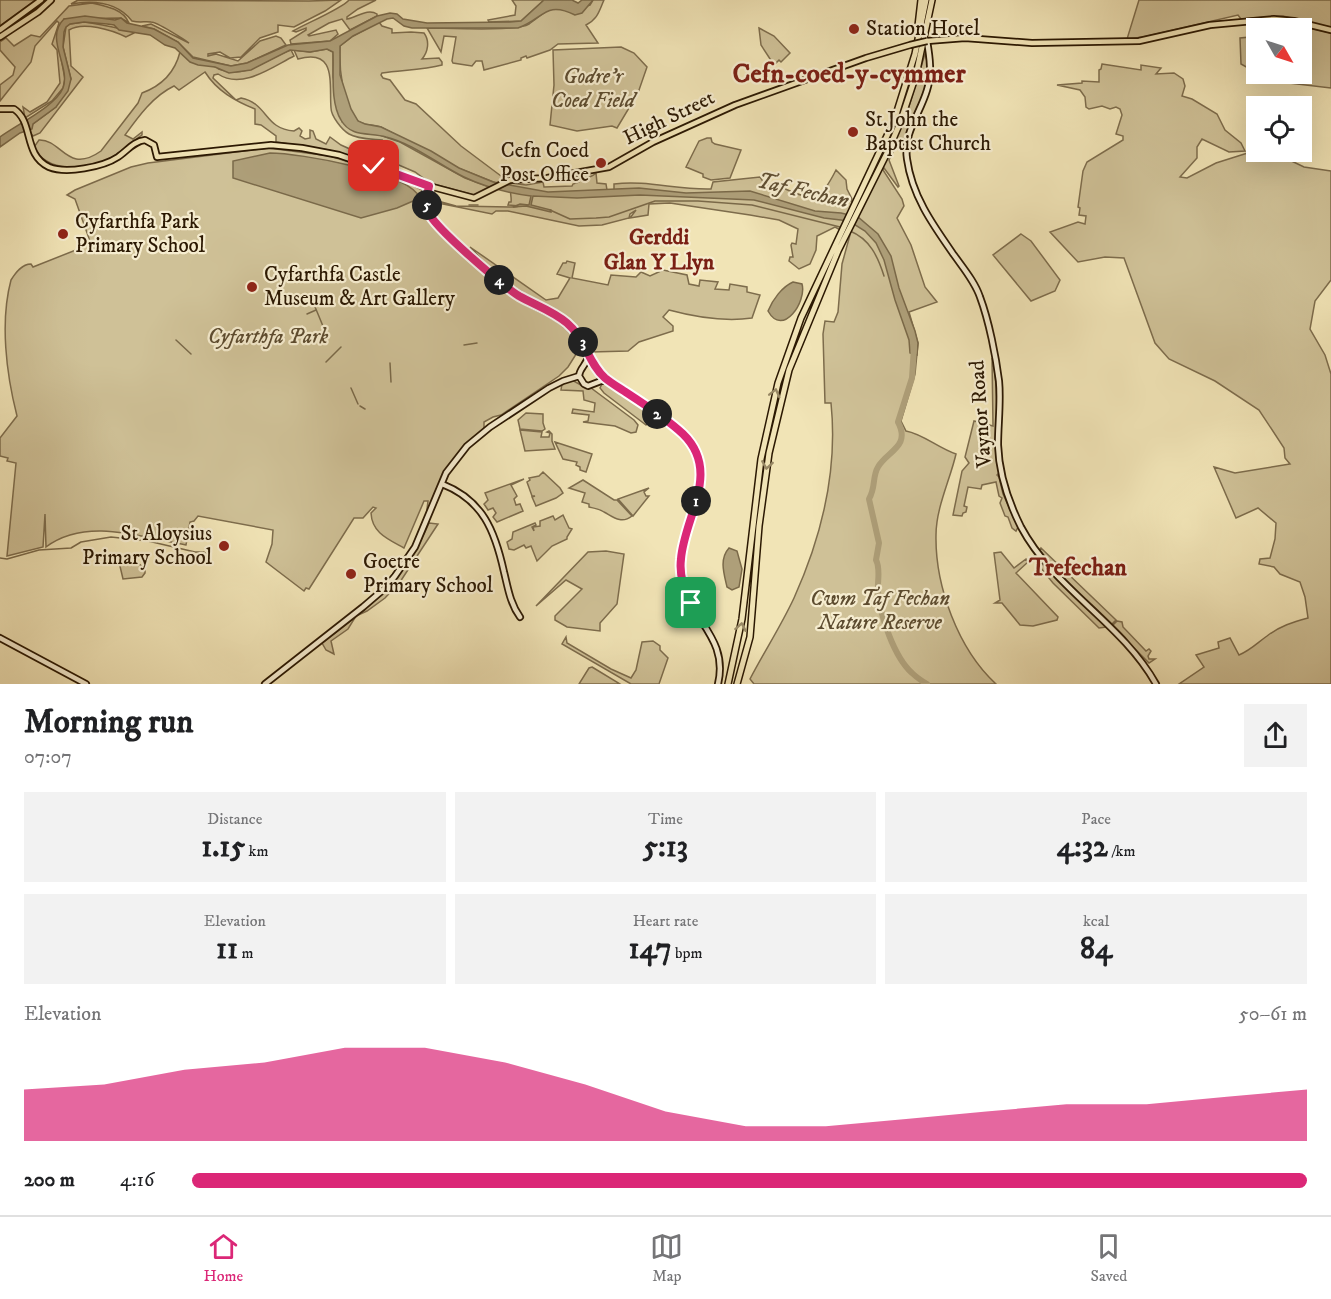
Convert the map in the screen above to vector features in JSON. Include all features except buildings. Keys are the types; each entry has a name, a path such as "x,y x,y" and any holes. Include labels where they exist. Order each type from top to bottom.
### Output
{"highway":[{"path":"920,33 918,27 921,0"},
{"path":"728,684 742,619 760,459 777,383 801,318 864,192 894,122 920,33 926,0"},
{"path":"864,192 887,153 910,97 922,55 932,0"},
{"path":"737,684 750,637 759,526 775,422 789,370 836,250"}],"main road":[{"path":"0,30 41,0"},
{"path":"0,37 38,12 51,0"},
{"name":"High Street","path":"429,186 473,198 502,183 609,167 653,142 735,105 866,58 927,42 965,38 1032,43 1139,41 1217,24 1274,19 1294,21 1331,30"},
{"path":"0,110 14,109 20,113 33,150 40,161 60,170 109,162 137,142 145,140 154,145 157,157 271,145 339,155 429,186"}],"street":[{"name":"Vaynor Road","path":"927,42 930,62 929,81 925,97 907,139 907,161 921,204 976,287 984,308 999,381 999,454 1008,498 1023,529 1045,562 1138,655 1156,684"},
{"path":"429,186 428,211 445,232 517,295 568,324 581,339 595,366 609,381 682,434 692,445 697,458 701,483 682,549 680,570 688,598 715,642 720,662 718,684"},
{"path":"588,356 579,376 584,384 591,386 597,382 609,381"},
{"path":"585,366 595,366"},
{"path":"597,382 600,372"},
{"path":"265,684 384,589 415,547 455,460 478,436 549,388 579,376"},
{"path":"442,484 468,499 490,527 497,542 512,601 520,617"},
{"path":"0,638 86,684"}],"green space":[{"path":"0,0 36,0 0,26"},
{"path":"78,0 341,0 294,27 278,25 278,32 260,38 241,57 230,58 220,52 208,54 208,56 216,54 238,61 260,41 276,36 281,38 286,45 247,63 231,66 193,57 178,42 154,29 142,26 151,24 189,43 154,23 132,21 119,10 104,4 88,2 71,4"},
{"path":"349,0 376,0 358,9 347,19 370,12 374,12 377,16 350,30 342,19 329,23 308,35 336,30 338,34 330,41 291,44 290,40 306,28 293,31"},
{"path":"512,0 544,0 521,21 489,22 488,20 515,15 516,6"},
{"path":"593,0 604,0 596,17 586,25 598,43 558,44 550,50 484,70 482,61 476,61 472,66 453,63 456,37 444,36 441,52 427,28 496,29 522,26 529,24 552,8 563,8 569,11 590,5"},
{"path":"1139,0 1331,0 1331,28 1312,23 1312,18 1283,16 1241,19 1238,15 1127,39"},
{"path":"92,3 118,11 129,23 121,18 64,19 60,53 65,79 63,88 52,101 25,118 23,107 30,112 47,102 60,83 57,50 52,44 59,23 57,21 35,46 31,62 0,101 0,85 13,75 15,67 0,50 0,42 6,38 14,46 31,35 40,37 69,6"},
{"path":"84,22 134,33 126,37 106,29 89,26 69,30 71,66 83,77 40,133 33,136 29,131 33,124 56,107 71,79 63,47 66,27 70,24"},
{"path":"379,22 382,26 392,29 392,33 424,33 428,46 422,59 439,58 442,62 442,65 435,67 382,73 383,78 390,80 405,100 416,104 461,146 505,179 496,183 458,168 381,127 358,121 348,106 345,96 340,46"},
{"path":"759,28 774,36 790,53 781,62 779,60 774,65 761,45"},
{"path":"1312,29 1331,33 1331,88 1297,84 1312,84"},
{"path":"1246,37 1246,67 1241,64 1240,38"},
{"name":"Godre'r Coed Field","path":"621,47 634,53 647,67 638,93 617,128 612,126 577,131 550,125 554,85 553,50"},
{"path":"327,49 333,52 333,77 342,122 400,142 465,178 490,187 474,195 430,183 415,172 373,154 372,151 378,152 382,140 356,137 346,132 331,111 330,79 325,63 319,58 298,59 294,50 310,52"},
{"path":"291,50 294,56 257,75 237,79 218,74 213,78 236,100 241,98 256,105 277,126 294,131 299,128 302,131 300,136 305,139 310,138 310,130 313,131 316,139 326,144 330,137 341,145 412,177 329,150 276,142 276,136 261,125 255,124 255,109 240,103 227,95 205,72 179,90 174,86 166,90 153,101 125,135 133,139 142,132 142,135 107,160 87,166 66,167 48,161 34,147 39,140 47,141 73,158 80,159 101,151 138,103 142,93 161,82 171,72 180,52 192,61 231,72 241,72"},
{"name":"Cwm Taf Fechan Nature Reserve","path":"925,54 928,65 925,89 902,148 896,146 889,160 898,187 884,168 883,170 902,199 904,206 897,218 911,245 925,287 937,302 909,312 918,343 915,374 901,421 906,431 956,454 937,525 940,575 951,616 960,635 982,670 996,684 754,684 750,679 789,608 804,575 826,503 833,428 831,403 825,403 823,334 825,321 834,322 838,312 842,264 850,235 835,227 817,236 816,250 810,264 799,269 789,261 790,257 793,257 791,245 796,244 798,229 779,220 670,203 649,204 648,215 630,218 636,210 630,214 629,218 602,225 579,226 508,211 496,211 492,214 438,203 431,206 430,202 438,201 456,206 520,206 508,205 511,202 511,183 526,185 543,182 544,187 572,186 579,182 578,176 587,177 596,173 597,183 606,184 607,190 614,190 614,184 626,183 711,189 713,182 760,177 764,183 777,190 783,188 810,197 821,193 836,170 846,180 851,201 863,207 906,116"},
{"path":"1102,64 1141,70 1141,65 1161,68 1156,74 1174,73 1183,79 1185,86 1182,96 1192,99 1217,114 1225,130 1241,143 1245,151 1229,152 1202,139 1197,147 1197,158 1180,177 1187,178 1216,163 1246,153 1246,162 1294,162 1304,167 1331,171 1331,280 1315,301 1310,329 1325,355 1331,374 1331,684 1179,684 1204,667 1196,655 1219,648 1218,642 1230,638 1239,655 1277,630 1308,618 1300,582 1280,574 1274,567 1259,564 1260,559 1270,558 1276,523 1258,508 1236,518 1214,467 1235,473 1290,464 1285,458 1284,448 1259,410 1215,381 1169,359 1155,343 1124,258 1105,257 1078,262 1050,232 1078,222 1085,224 1086,216 1079,215 1080,208 1078,207 1083,171 1087,162 1123,140 1123,136 1116,134 1122,115 1120,109 1102,106 1089,109 1086,107 1085,97 1080,90 1057,85 1082,83 1082,81 1099,82 1099,70"},
{"path":"711,138 715,144 741,150 730,178 711,180 686,167 699,141"},
{"name":"Cyfarthfa Park","path":"268,148 330,156 399,178 422,190 424,195 422,212 469,260 511,296 557,322 573,337 580,348 568,367 559,376 501,415 484,422 484,430 464,448 448,469 426,517 428,501 424,501 404,548 387,538 374,526 371,513 376,508 373,507 363,518 354,518 309,589 306,588 304,591 266,562 272,544 273,530 198,516 190,522 186,545 132,534 96,531 62,538 46,547 45,514 43,547 7,556 16,463 0,456 0,438 17,416 7,365 5,330 11,280 25,265 31,264 33,267 91,244 75,199 67,195 75,190 131,167 148,163"},
{"path":"1021,234 1031,241 1060,280 1055,291 1031,301 993,255"},
{"path":"470,247 546,300 558,298 570,278 557,274 563,263 567,261 575,263 572,278 608,285 611,275 636,277 641,272 650,276 663,270 687,275 689,284 699,286 700,280 718,282 715,289 729,290 730,284 747,287 747,292 760,295 752,318 710,318 669,310 663,317 673,326 673,331 639,342 628,351 591,352 574,324 498,277"},
{"path":"992,358 996,387 999,473 997,475 1018,527 1016,531 1012,528 1008,517 1005,516 996,482 982,485 981,489 968,487 964,506 967,507 966,512 962,516 953,515 962,471 969,463 965,457 974,421 993,426"},
{"path":"572,380 586,388 591,388 634,420 638,425 636,432 631,433 615,426 583,422 588,421 589,415 572,413 573,409 594,412 595,403 584,400 583,391 561,390 562,384"},
{"path":"605,383 654,415 646,425 604,393 600,388"},
{"path":"526,413 543,414 545,429 542,431 520,429 518,420"},
{"path":"520,430 542,432 541,437 549,437 550,433 547,432 549,431 552,434 555,449 525,451"},
{"path":"555,442 592,454 586,472 580,470 580,467 576,465 577,462 563,459"},
{"path":"543,472 563,493 536,506 532,497 535,496 532,496 527,482 529,478 539,476"},
{"path":"524,479 511,485 517,496 514,499 516,505 520,504 523,511 497,522 493,517 496,513 493,508 488,510 484,504 488,500 485,493"},
{"path":"583,480 617,500 632,516 624,520 617,519 582,502 585,493 569,488"},
{"path":"649,488 644,492 646,496 649,496 633,516 618,499"},
{"path":"563,515 569,528 572,529 567,539 552,546 537,561 531,546 526,548 524,545 514,550 509,549 507,542 512,539 513,532 535,523 536,525 532,527 534,531 533,527 540,526 540,521 553,516 555,520"},
{"path":"429,523 438,524 400,582 385,598 357,615 397,577 419,544"},
{"path":"1041,548 1116,620 1111,625 1050,566 1039,551"},
{"path":"606,551 624,554 617,604 600,623 600,631 567,627 555,620 555,616 582,589 566,580 536,606 588,552"},
{"path":"1001,552 1014,568 1026,559 1028,562 1016,573 1058,617 1057,620 1033,626 1020,625 1002,603 995,603 1000,600 994,553"},
{"path":"1036,555 1049,571 1107,627 1099,628 1053,583 1032,557"},
{"path":"122,560 138,563 145,569 145,573 142,577 123,579 119,562"},
{"path":"355,617 348,629 331,641 334,654 326,650 322,643"},
{"path":"1117,621 1122,622 1123,627 1146,651 1149,649 1151,651 1149,659 1155,659 1149,663 1112,626"},
{"path":"566,637 567,643 631,678 636,670 642,642 653,641 660,646 660,650 668,658 659,684 631,684 562,644"},
{"path":"592,667 620,684 579,684"}],"shaded area":[{"path":"544,0 572,0 578,3 582,0 593,0 582,13 575,15 557,9 551,10 518,28 412,28 404,26 393,18 353,36 340,46 340,75 351,109 358,121 381,127 431,151 459,168 493,182 548,192 639,188 686,193 750,191 815,211 858,217 878,234 891,256 899,288 915,331 918,343 917,355 910,353 909,340 884,260 876,243 865,231 849,221 824,218 754,200 640,195 577,198 533,196 531,205 551,210 551,212 526,206 513,207 520,204 529,205 531,196 480,184 396,140 355,132 345,126 335,105 333,52 327,49 310,52 290,50 251,70 229,73 215,67 190,62 175,48 165,45 150,35 119,30 114,25 107,24 84,22 70,24 64,32 63,47 71,79 68,91 56,107 33,124 32,129 20,133 0,147 0,137 52,102 63,88 65,79 57,35 64,19 85,16 115,20 121,18 127,23 154,29 178,42 193,58 231,66 247,63 288,45 330,41 377,16 390,13 397,14 403,19 427,23 510,22 521,21"},
{"path":"270,153 327,160 375,172 412,189 420,198 397,208 361,218 233,178 233,161"},
{"path":"793,282 802,284 801,299 792,314 780,321 768,311 775,298"},
{"path":"729,548 737,551 742,569 739,587 732,590 727,587 723,567 724,557"}],"waterway":[{"path":"550,210 570,219 596,218 609,217 655,201 698,201 752,205 840,227"},
{"path":"469,205 478,205"},
{"path":"850,231 857,234 872,249 884,276"},
{"path":"313,302 325,331"},
{"path":"307,314 316,310"},
{"path":"176,340 191,354"},
{"path":"464,345 477,343"},
{"path":"326,362 341,347"},
{"name":"Taf Fechan","path":"914,347 912,378 898,422 902,437 900,443 878,467 869,499 879,543 876,560 879,571 878,592 885,624 905,666 927,684"},
{"path":"390,363 391,382"},
{"path":"351,388 358,404"},
{"path":"360,406 365,409"},
{"path":"0,558 7,559 39,550 71,548 81,542 111,537 148,541 204,552 209,556"}],"place":[{"name":"Station Hotel","path":"854,29"},
{"name":"St.John the Baptist Church","path":"853,132"},
{"name":"Cefn Coed Post Office","path":"601,163"},
{"name":"Cyfarthfa Park Primary School","path":"63,234"},
{"name":"Cyfarthfa Castle Museum & Art Gallery","path":"252,287"},
{"name":"St Aloysius Primary School","path":"224,546"},
{"name":"Goetre Primary School","path":"351,574"}],"district":[{"name":"Cefn-coed-y-cymmer","path":"849,74"},
{"name":"Gerddi Glan Y Llyn","path":"659,250"},
{"name":"Trefechan","path":"1078,568"}],"route":[{"path":"374,166 429,186 427,207 437,224 517,295 568,324 581,339 591,360 605,378 687,438 697,458 701,475 699,492 682,549 680,570 683,585 691,603"}]}
